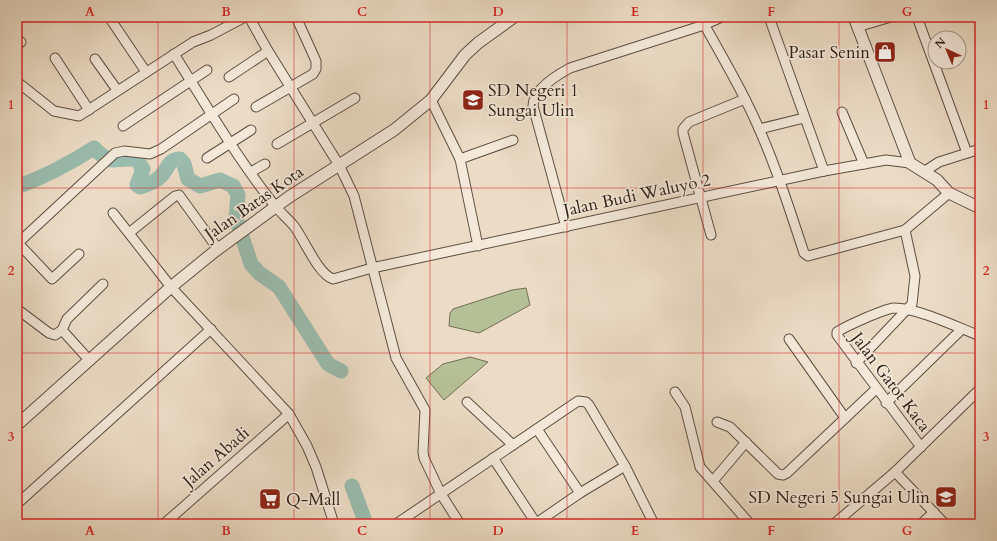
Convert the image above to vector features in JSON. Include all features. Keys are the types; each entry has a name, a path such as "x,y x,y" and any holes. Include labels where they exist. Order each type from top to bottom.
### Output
{"street":[{"path":"109,17 146,72"},
{"path":"20,84 58,113 67,113 76,117 193,42 211,35 244,17"},
{"path":"249,17 289,87 339,165 354,196 396,358 425,410 423,452 441,494 460,524"},
{"path":"256,107 313,74 317,65 296,17"},
{"name":"Jalan Batas Kota","path":"17,425 171,287 218,249 276,207 394,130 431,100 465,55 478,43 514,17"},
{"path":"566,227 533,102 537,94 553,79 570,68 702,21 722,17"},
{"path":"769,17 824,171"},
{"path":"891,17 855,22 910,163 925,171 937,180 949,193 980,208"},
{"path":"917,17 967,153"},
{"path":"702,21 745,99 759,129 780,181 804,253 811,257 905,230 949,193"},
{"path":"229,76 268,50"},
{"path":"174,54 211,113 276,207"},
{"path":"56,58 89,110"},
{"path":"95,59 117,90"},
{"path":"124,126 207,70"},
{"path":"277,144 355,98"},
{"path":"80,254 52,278 18,244 110,157 119,151 150,154 161,149 211,113 234,99"},
{"path":"711,235 683,129 689,122 745,99"},
{"path":"431,100 460,159 478,246"},
{"path":"842,112 864,164"},
{"path":"759,129 804,118"},
{"path":"207,158 251,130"},
{"path":"460,159 513,140"},
{"path":"925,171 931,165 980,149"},
{"name":"Jalan Budi Waluyo 2","path":"276,207 294,226 324,273 329,278 333,279 372,268 824,171 886,160 910,163"},
{"path":"251,172 265,164"},
{"path":"129,233 175,196 178,196 218,249"},
{"path":"113,213 171,287 289,414 313,460 334,524"},
{"path":"856,363 909,310 914,299 914,276 905,230"},
{"path":"17,309 49,333 55,335 62,330 67,319 103,284"},
{"name":"Jalan Gatot Kaca","path":"909,310 896,308 884,310 838,331 837,335 856,363 920,447"},
{"path":"909,310 980,336"},
{"path":"886,403 962,329"},
{"path":"62,330 90,361"},
{"path":"17,504 211,330"},
{"path":"789,339 845,418"},
{"path":"717,422 726,424 778,474 783,475 787,473 876,389"},
{"path":"834,524 895,472 980,389"},
{"path":"675,392 685,407 700,467 750,524"},
{"path":"396,524 578,401 586,402 625,466 654,524"},
{"path":"467,402 512,445"},
{"name":"Jalan Abadi","path":"164,524 289,414"},
{"path":"537,429 580,493"},
{"path":"713,481 746,442"},
{"path":"493,458 536,524 580,493 625,466"},
{"path":"895,472 945,524"},
{"path":"921,524 934,512"}],"green space":[{"path":"526,288 530,305 479,333 449,326 450,313 453,309 512,290"},
{"path":"470,357 488,362 444,400 426,378 443,364"}],"waterway":[{"path":"17,187 56,170 94,148 106,158 111,160 137,160 143,169 137,185 140,187 157,180 176,159 180,159 184,164 188,179 200,186 220,180 233,186 238,195 236,218 251,264 259,273 279,287 328,364 341,371"},
{"path":"352,486 366,524"}],"place":[{"name":"Pasar Senin","path":"885,52"},
{"name":"SD Negeri 1 Sungai Ulin","path":"473,100"},
{"name":"SD Negeri 5 Sungai Ulin","path":"946,497"},
{"name":"Q-Mall","path":"270,499"}]}
